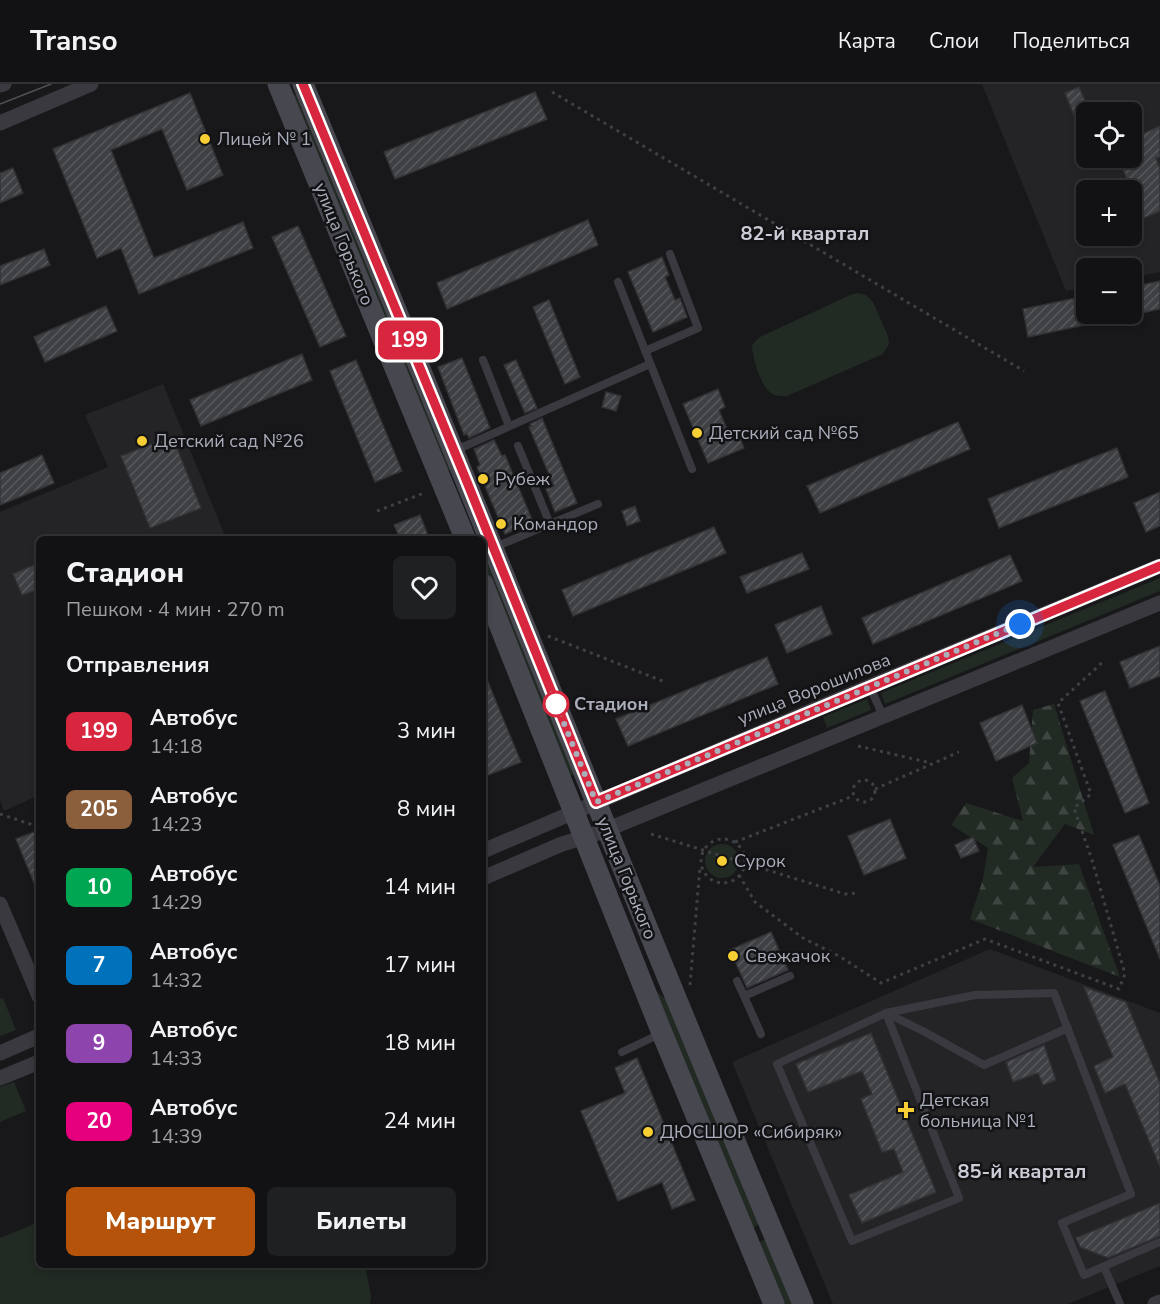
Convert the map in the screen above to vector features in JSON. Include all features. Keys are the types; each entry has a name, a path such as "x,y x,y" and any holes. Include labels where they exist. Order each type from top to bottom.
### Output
{"main road":[{"name":"улица Горького","path":"278,84 464,536"},
{"name":"улица Горького","path":"303,84 606,830 803,1304"},
{"name":"улица Горького","path":"486,591 662,1033 774,1304"},
{"path":"751,1250 752,1238 762,1230 770,1231 776,1240"}],"street":[{"path":"0,123 91,84"},
{"name":"улица Ворошилова","path":"486,850 1160,566"},
{"path":"486,877 562,844 606,830 1160,603"},
{"path":"0,904 36,989"},
{"path":"0,1053 36,1037"},
{"path":"0,1078 36,1063"},
{"path":"1155,1304 1160,1302"}],"lane":[{"path":"645,351 698,328 670,254"},
{"path":"618,282 692,469"},
{"path":"483,360 509,426"},
{"path":"454,451 650,364"},
{"path":"518,446 550,524"},
{"path":"493,548 598,504"},
{"path":"870,687 883,716"},
{"path":"744,996 790,976"},
{"path":"737,981 760,1034"},
{"path":"886,1013 959,1198 852,1241 777,1064 886,1013 975,995 1054,993 1131,1194 1062,1223 1084,1275 1160,1242"},
{"path":"886,1013 984,1065 1068,1028"},
{"path":"622,1052 662,1033"},
{"path":"1104,1267 1120,1304"}],"path":[{"path":"552,92 1024,371"},
{"path":"377,511 424,493"},
{"path":"544,634 665,682"},
{"path":"739,875 755,902 803,938 839,956 881,982 985,939 1119,989 1125,974 1092,860 1074,808 1091,794 1058,703 1105,660"},
{"path":"858,746 933,764"},
{"path":"875,789 959,752"},
{"path":"860,780 871,783 875,789 874,796 869,801 862,802 853,796 854,785 860,780"},
{"path":"689,987 701,862 709,844 722,839 735,842 853,796"},
{"path":"0,814 36,826"},
{"path":"651,834 845,894 859,893"},
{"path":"701,862 706,875 719,882 726,882 739,875 744,863 743,854 735,842"}],"shaded area":[{"path":"982,84 1160,84 1160,272 1142,276 1142,258 1076,258 1076,289 1066,291"},
{"path":"163,384 225,536 36,536 36,796 4,811 0,800 0,512 108,467 85,415"},
{"path":"990,949 1160,1013 1160,1266 1068,1304 833,1304 732,1062"}],"green space":[{"path":"287,90 301,98 453,469 446,472"},
{"path":"858,293 866,295 873,302 888,336 889,344 883,354 787,396 772,394 764,385 758,371 752,345 760,337"},
{"path":"486,547 578,773 568,777 486,573"},
{"path":"1160,578 1160,591 885,704 881,693"},
{"path":"867,699 871,710 827,728 823,717"},
{"path":"1054,704 1094,835 1065,824 1033,867 1079,864 1120,977 970,919 983,879 988,848 951,825 966,803 1023,821 1012,778 1029,763 1033,710"},
{"path":"722,844 734,849 739,861 734,873 722,878 710,873 705,861 710,849"},
{"path":"656,991 670,1003 762,1223 750,1229"},
{"path":"3,998 16,1030 0,1036 0,999"},
{"path":"14,1082 26,1111 0,1122 0,1087"},
{"path":"36,1223 36,1268 366,1268 371,1296 370,1304 0,1304 0,1238"},
{"path":"769,1238 796,1304 782,1304 757,1243"}],"building":[{"path":"1079,87 1086,102 1076,102 1076,120 1065,93"},
{"path":"535,92 547,119 395,179 384,152"},
{"path":"190,93 223,175 187,190 162,129 111,150 154,258 243,222 253,248 139,294 121,248 97,258 53,149"},
{"path":"1160,126 1160,157 1156,158 1160,169 1160,211 1144,218 1142,180 1128,180 1122,168 1142,168 1142,134"},
{"path":"13,168 23,193 0,203 0,173"},
{"path":"588,220 598,245 447,309 437,283"},
{"path":"298,226 346,336 320,347 272,237"},
{"path":"44,249 50,265 0,285 0,266"},
{"path":"662,257 669,275 665,277 675,300 680,298 687,317 653,332 628,272"},
{"path":"1160,281 1160,309 1142,313 1142,285"},
{"path":"1076,298 1076,324 1089,324 1028,337 1023,309"},
{"path":"549,300 580,377 565,384 533,307"},
{"path":"106,306 117,331 45,362 34,337"},
{"path":"302,354 312,380 201,426 190,400"},
{"path":"462,358 490,428 469,438 467,434 464,435 438,367"},
{"path":"356,360 402,471 375,482 330,371"},
{"path":"516,360 537,408 525,413 504,365"},
{"path":"718,389 725,407 719,410 728,432 736,429 744,448 708,463 683,404"},
{"path":"606,392 621,396 616,411 602,407"},
{"path":"542,418 577,503 555,512 546,489 554,486 529,427 532,426 530,424"},
{"path":"958,422 970,449 820,513 807,486"},
{"path":"172,436 201,508 150,528 121,456"},
{"path":"494,440 502,456 505,455 533,522 505,534 477,467 480,465 474,449"},
{"path":"1117,448 1128,477 999,528 988,499"},
{"path":"42,455 54,483 0,505 0,473"},
{"path":"1160,492 1160,526 1146,532 1134,503"},
{"path":"635,506 640,521 627,526 622,511"},
{"path":"420,515 428,536 399,536 394,525"},
{"path":"714,527 726,553 573,616 562,590"},
{"path":"802,553 809,569 747,593 740,577"},
{"path":"1010,555 1022,581 873,644 862,618"},
{"path":"36,564 36,590 22,595 13,574"},
{"path":"821,606 832,634 787,653 775,625"},
{"path":"1160,646 1160,676 1130,688 1120,662"},
{"path":"767,657 778,684 628,746 616,719"},
{"path":"486,677 521,762 486,776"},
{"path":"1105,691 1149,803 1125,813 1080,701"},
{"path":"1022,705 1037,743 996,761 980,723"},
{"path":"890,819 906,858 864,875 848,836"},
{"path":"36,831 36,888 16,839"},
{"path":"1139,835 1160,886 1160,959 1113,845"},
{"path":"973,837 979,851 961,858 955,845"},
{"path":"771,932 788,970 747,988 730,950"},
{"path":"1084,987 1126,1002 1160,1083 1160,1167 1125,1084 1105,1093 1094,1066 1113,1057"},
{"path":"871,1033 936,1192 862,1223 849,1195 903,1172 894,1149 882,1152 861,1099 872,1094 862,1071 808,1092 796,1064"},
{"path":"1044,1045 1056,1080 1043,1085 1038,1073 1013,1082 1006,1062"},
{"path":"637,1058 695,1200 672,1209 662,1182 618,1201 581,1111 625,1093 615,1068"},
{"path":"1160,1203 1160,1236 1108,1258 1080,1247 1076,1238"}],"tram line":[{"path":"0,104 51,84"}],"bus line":[{"name":"199","path":"303,84 374,253 596,802 1160,566"}],"place":[{"name":"Лицей № 1","path":"205,139"},
{"name":"Детский сад №65","path":"697,433"},
{"name":"Детский сад №26","path":"142,441"},
{"name":"Рубеж","path":"483,479"},
{"name":"Командор","path":"501,524"},
{"name":"Стадион","path":"556,704"},
{"name":"Сурок","path":"722,861"},
{"name":"Свежачок","path":"733,956"},
{"name":"Детская больница №1","path":"906,1110"},
{"name":"ДЮСШОР «Сибиряк»","path":"648,1132"}],"district":[{"name":"82-й квартал","path":"805,233"},
{"name":"85-й квартал","path":"1022,1171"}],"route":[{"path":"556,704 552,694 596,802 1020,624"}]}
